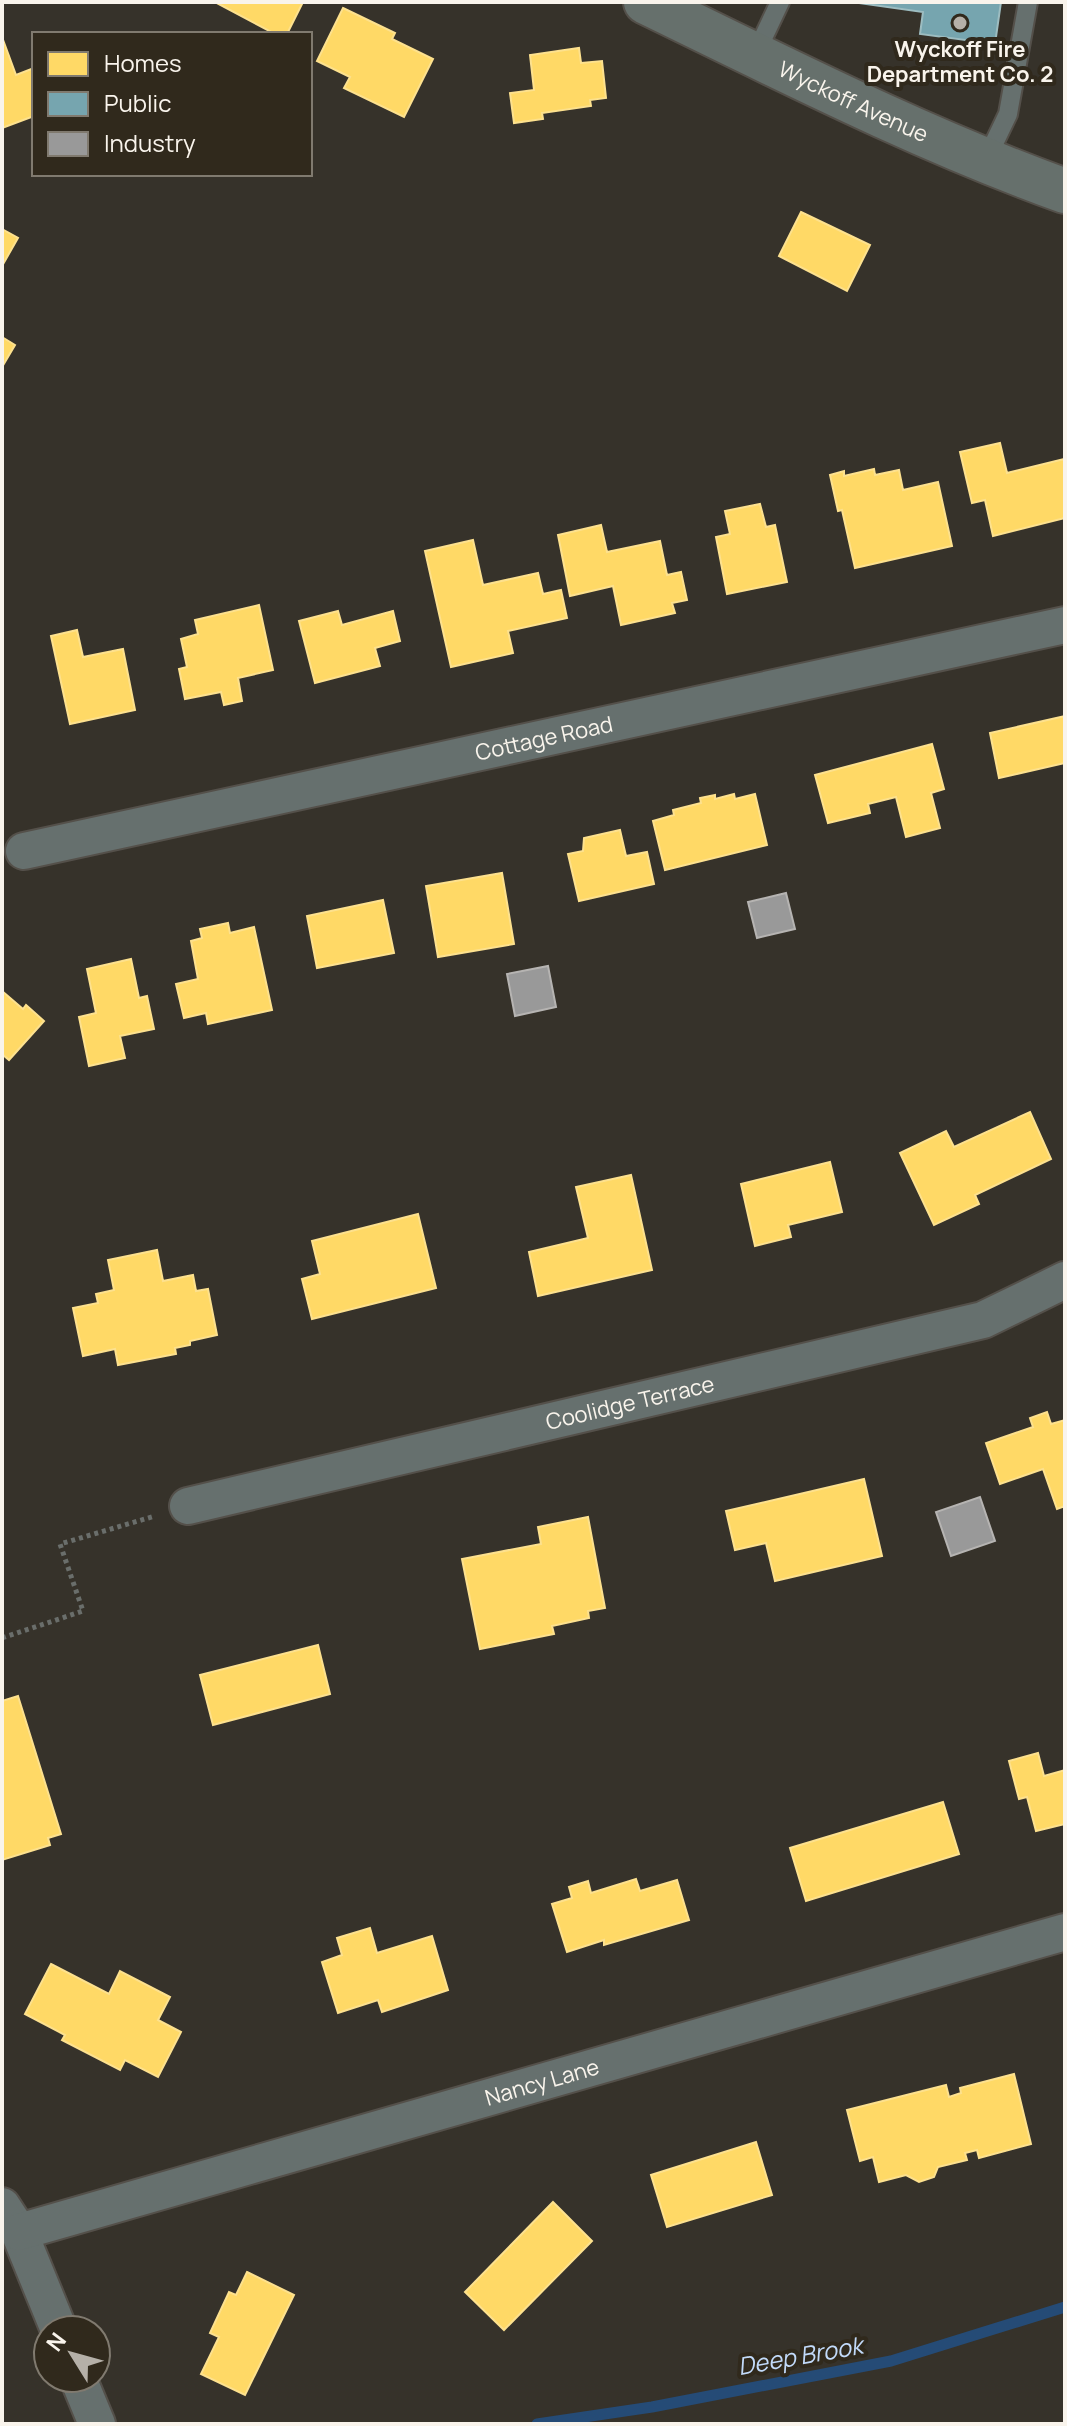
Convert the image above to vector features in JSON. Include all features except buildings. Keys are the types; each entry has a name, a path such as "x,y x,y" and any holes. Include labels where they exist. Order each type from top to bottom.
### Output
{"main road":[{"name":"Wyckoff Avenue","path":"646,2 842,98 986,161 1065,191"}],"street":[{"name":"Cottage Road","path":"24,851 1065,625"},
{"name":"Coolidge Terrace","path":"188,1506 983,1320 1065,1280"},
{"name":"Nancy Lane","path":"10,2219 1065,1932"},
{"path":"10,2219 52,2314"},
{"path":"85,2394 97,2424"}],"lane":[{"path":"755,55 780,2"},
{"path":"986,161 1008,114 1028,2"}],"path":[{"path":"2,1638 83,1611 60,1544 188,1506"}],"waterway":[{"name":"Deep Brook","path":"537,2424 652,2407 891,2361 1065,2307"}],"place":[{"name":"Wyckoff Fire Department Co. 2","path":"960,23"}]}
